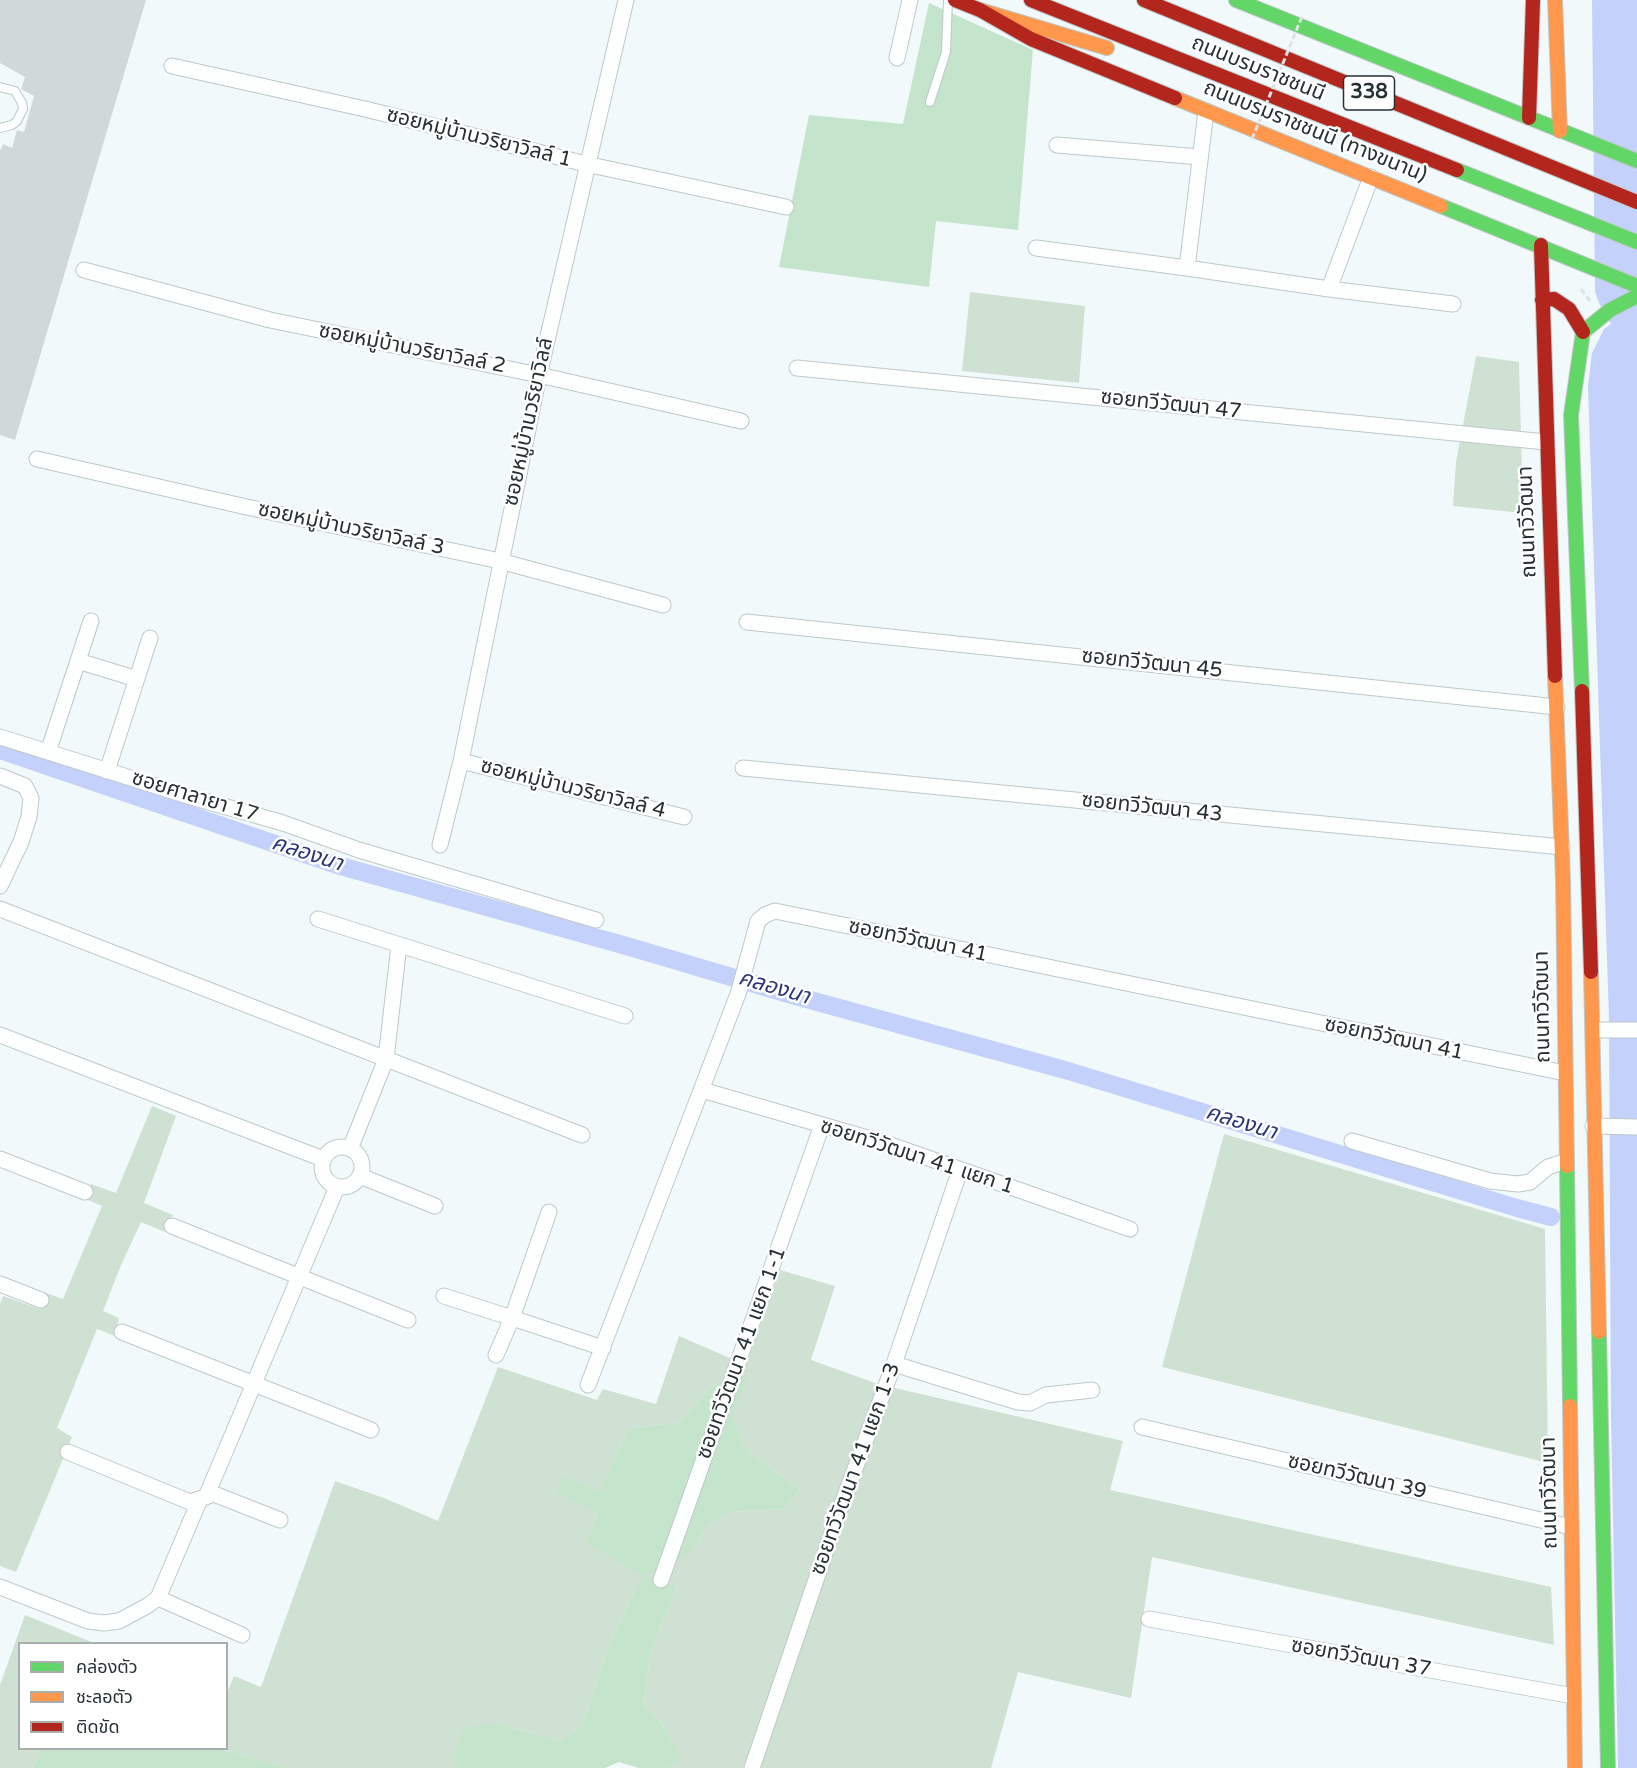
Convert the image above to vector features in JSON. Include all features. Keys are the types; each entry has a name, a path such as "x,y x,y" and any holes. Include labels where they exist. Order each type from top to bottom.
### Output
{"main road":[{"path":"955,0 980,10 1115,51"},
{"name":"ถนนบรมราชชนนี","path":"1031,0 1637,242"},
{"name":"ถนนบรมราชชนนี","path":"1144,0 1637,202"},
{"name":"338","path":"1236,0 1637,162"},
{"path":"1529,118 1533,0"},
{"path":"1555,0 1560,131"},
{"name":"ถนนบรมราชชนนี (ทางขนาน)","path":"980,10 1031,39 1637,286"},
{"path":"1137,58 1284,102"},
{"name":"ถนนทวีวัฒนา","path":"1541,245 1546,442 1562,847 1575,1768"},
{"path":"1583,332 1610,310 1637,296"},
{"path":"1542,300 1554,299 1569,309 1583,332 1571,415 1593,1030 1593,1126 1608,1768"}],"street":[{"name":"ซอยหมู่บ้านวริยาวิลล์","path":"440,845 461,761 539,375 586,164 626,0"},
{"path":"897,58 910,0"},
{"name":"ซอยหมู่บ้านวริยาวิลล์ 1","path":"171,66 586,164 786,207"},
{"path":"1187,268 1206,111"},
{"path":"1057,145 1200,157"},
{"path":"1329,289 1371,177"},
{"path":"1036,248 1453,304"},
{"name":"ซอยหมู่บ้านวริยาวิลล์ 2","path":"84,270 270,320 539,375 741,421"},
{"name":"ซอยทวีวัฒนา 47","path":"797,368 1546,442"},
{"name":"ซอยหมู่บ้านวริยาวิลล์ 3","path":"37,459 500,561 663,605"},
{"path":"48,752 91,621"},
{"name":"ซอยทวีวัฒนา 45","path":"747,622 1557,707"},
{"path":"107,771 150,638"},
{"path":"78,661 137,679"},
{"name":"ซอยศาลายา 17","path":"0,737 283,823 360,850 596,920"},
{"name":"ซอยหมู่บ้านวริยาวิลล์ 4","path":"461,761 684,817"},
{"name":"ซอยทวีวัฒนา 43","path":"743,768 1562,847"},
{"path":"0,776 25,786 31,798 29,818 21,842 0,886"},
{"path":"0,909 582,1135"},
{"name":"ซอยทวีวัฒนา 41","path":"588,1385 738,994 758,921 765,915 776,911 1565,1073"},
{"path":"318,919 625,1016"},
{"path":"350,1149 386,1059 399,945"},
{"path":"1593,1030 1637,1030"},
{"path":"0,1035 323,1159"},
{"name":"ซอยทวีวัฒนา 41 แยก 1","path":"702,1090 888,1144 1130,1229"},
{"name":"ซอยทวีวัฒนา 41 แยก 1-1","path":"661,1580 822,1125"},
{"path":"1593,1126 1637,1127"},
{"path":"1352,1141 1490,1181 1518,1184 1530,1182 1548,1167 1566,1161"},
{"path":"344,1147 350,1149 360,1158 362,1170 360,1176 351,1186 337,1187 330,1184 322,1173 323,1159 332,1150 344,1147"},
{"path":"0,1159 85,1192"},
{"name":"ซอยทวีวัฒนา 41 แยก 1-3","path":"752,1768 839,1512 894,1364 960,1170"},
{"path":"360,1176 435,1206"},
{"path":"0,1587 87,1621 104,1623 119,1621 158,1598 254,1384 337,1187"},
{"path":"496,1355 512,1318 549,1212"},
{"path":"172,1226 408,1320"},
{"path":"0,1284 41,1300"},
{"path":"444,1296 603,1348"},
{"path":"122,1332 371,1430"},
{"path":"894,1364 1018,1402 1030,1403 1046,1395 1092,1390"},
{"name":"ซอยทวีวัฒนา 39","path":"1142,1427 1571,1527"},
{"path":"68,1452 190,1503 214,1494 280,1520"},
{"path":"158,1598 243,1635"},
{"name":"ซอยทวีวัฒนา 37","path":"1149,1619 1573,1696"}],"lane":[{"path":"930,102 946,52 948,0"},
{"path":"0,87 15,91 23,110 12,125 0,128"}],"path":[{"path":"1252,139 1303,14"},
{"path":"1581,289 1593,305"}],"green space":[{"path":"929,3 1033,50 1018,230 936,221 929,287 779,267 809,115 903,124"},
{"path":"970,292 1085,306 1079,383 962,371"},
{"path":"1476,356 1519,362 1523,513 1453,506 1456,462"},
{"path":"152,1106 176,1116 144,1203 173,1215 165,1232 141,1222 121,1265 103,1311 119,1318 115,1336 97,1329 57,1428 72,1437 16,1572 0,1566 0,1304 3,1296 40,1309 46,1293 63,1299 102,1206 86,1199 91,1184 116,1193"},
{"path":"1224,1134 1545,1229 1548,1463 1162,1367"},
{"path":"780,1270 835,1286 811,1360 878,1384 1123,1441 1110,1490 1551,1587 1554,1645 1152,1557 1131,1698 1018,1672 991,1768 667,1768 680,1760 665,1729 644,1704 651,1650 677,1587 634,1592 606,1652 583,1725 559,1741 499,1724 454,1759 456,1768 288,1768 223,1750 228,1750 228,1691 234,1676 261,1687 335,1481 384,1498 438,1521 498,1367 597,1400 603,1389 656,1404 679,1336 746,1365","holes":["747,1376 733,1418 747,1451 800,1490 784,1509 731,1512 709,1524 697,1542 586,1543 598,1512 599,1492 629,1428 679,1423 712,1385"]},
{"path":"748,1375 733,1418 747,1451 800,1490 784,1509 731,1512 709,1524 683,1557 645,1575 677,1587 651,1650 644,1704 665,1729 681,1760 667,1768 639,1768 619,1762 605,1768 456,1768 454,1759 464,1727 499,1724 559,1741 583,1725 606,1652 644,1576 586,1543 598,1512 556,1493 563,1476 599,1492 629,1428 679,1423 712,1385"},
{"path":"25,1615 92,1642 18,1642 18,1750 43,1750 32,1768 0,1768 0,1685"},
{"path":"43,1750 223,1750 288,1768 32,1768"}],"water":[{"path":"1592,0 1637,0 1637,1768 1618,1768 1611,1416 1609,1018 1588,386 1592,353 1604,329 1611,324 1595,292"}],"building":[{"path":"0,0 146,0 15,440 0,435 0,151 3,144 12,148 17,130 24,132 34,96 21,89 25,77 0,63"}],"waterway":[{"name":"คลองนา","path":"0,750 337,865 792,995 1065,1070 1551,1217"}],"traffic: fast":[{"path":"1236,0 1637,161"},
{"path":"1457,170 1637,242"},
{"path":"1441,206 1637,286"},
{"path":"1582,691 1571,415 1583,332 1610,310 1637,296"},
{"path":"1567,1166 1570,1406"},
{"path":"1599,1332 1608,1768"}],"traffic: slow":[{"path":"1555,0 1560,131"},
{"path":"980,10 1107,48"},
{"path":"1175,98 1441,206"},
{"path":"1555,676 1563,880 1567,1166"},
{"path":"1591,972 1599,1332"},
{"path":"1570,1406 1575,1768"}],"traffic: jam":[{"path":"955,0 980,10 1031,39 1175,98"},
{"path":"1031,0 1457,170"},
{"path":"1144,0 1637,202"},
{"path":"1529,118 1533,0"},
{"path":"1541,245 1555,676"},
{"path":"1542,300 1554,299 1569,309 1583,332"},
{"path":"1582,691 1591,972"}]}
